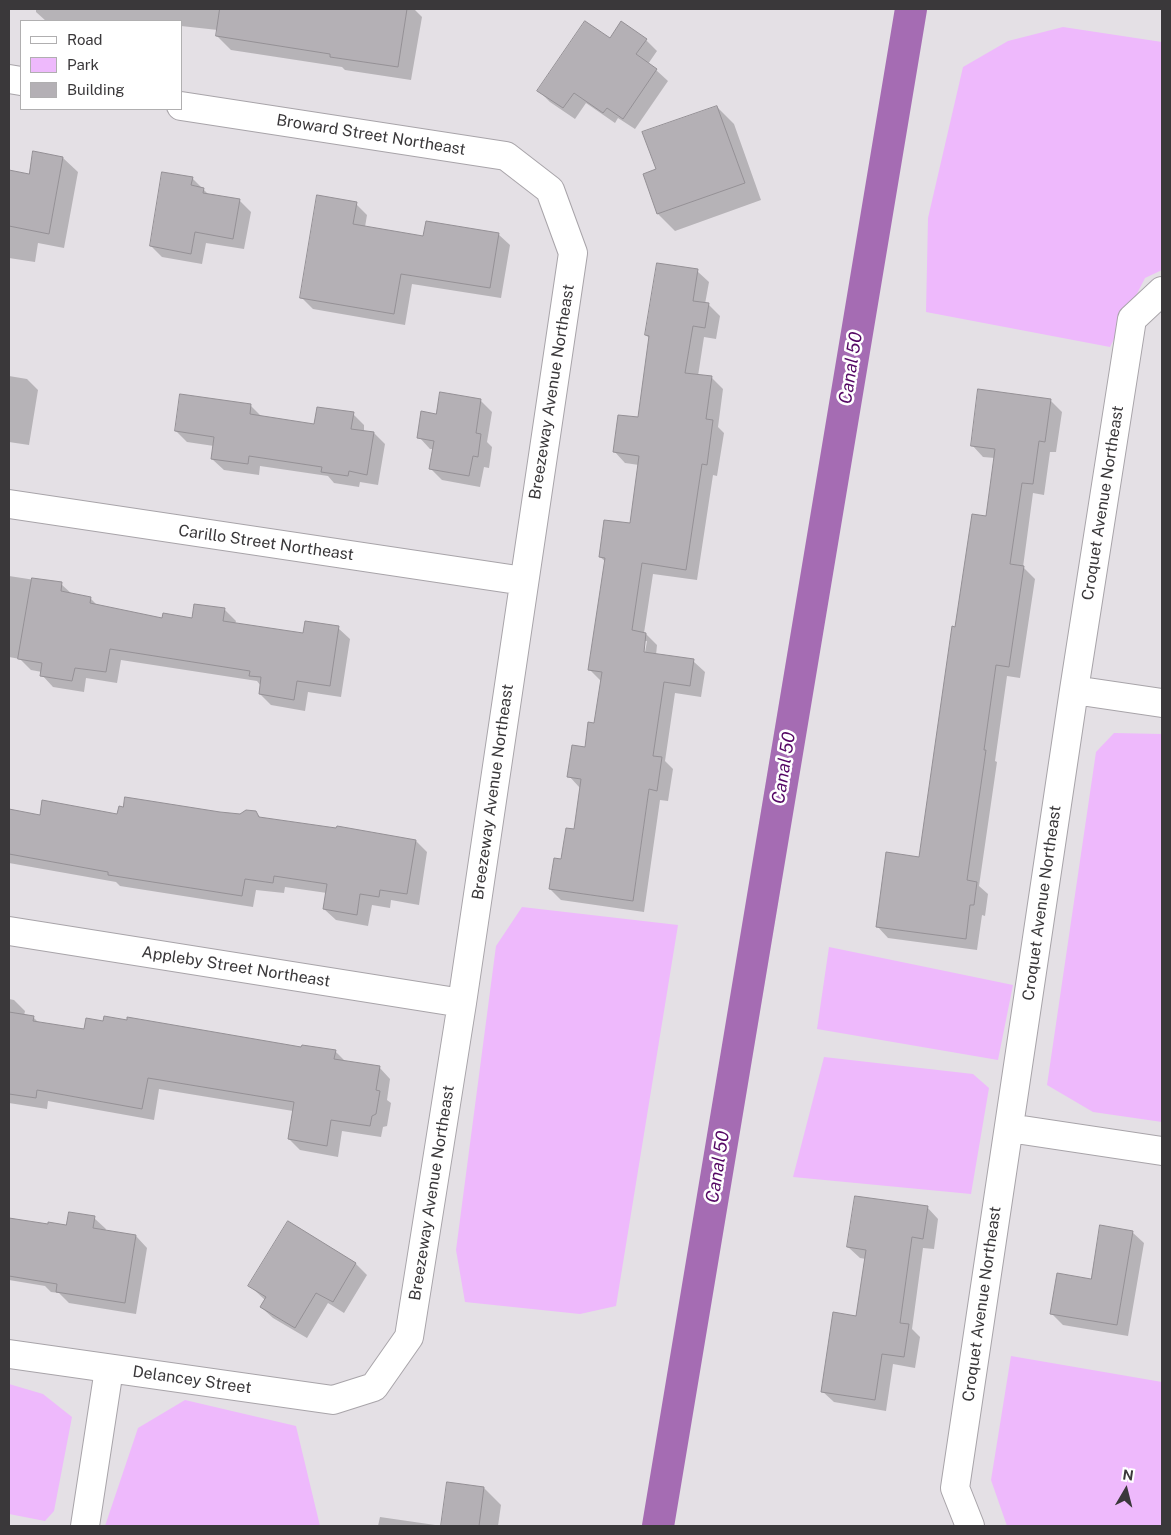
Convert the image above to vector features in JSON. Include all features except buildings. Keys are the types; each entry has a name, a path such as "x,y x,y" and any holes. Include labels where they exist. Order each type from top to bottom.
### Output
{"street":[{"name":"Broward Street Northeast","path":"182,106 506,156 550,190"},
{"name":"Breezeway Avenue Northeast","path":"374,1387 409,1337 462,1003 573,253 550,190"},
{"name":"Croquet Avenue Northeast","path":"970,1526 955,1488 1074,690 1132,318 1162,292"},
{"name":"Carillo Street Northeast","path":"9,504 524,581"},
{"path":"1074,690 1162,704"},
{"name":"Appleby Street Northeast","path":"9,931 462,1003"},
{"path":"1008,1128 1162,1151"},
{"name":"Delancey Street","path":"9,1354 333,1400 374,1387"},
{"path":"85,1526 109,1369"}],"green space":[{"path":"1063,27 1162,42 1162,270 1145,278 1110,347 926,312 928,218 963,67 1008,41"},
{"path":"1114,733 1162,734 1162,1122 1093,1112 1047,1085 1096,752"},
{"path":"522,907 678,925 616,1306 580,1314 465,1302 456,1250 496,946"},
{"path":"829,947 1013,985 998,1060 817,1029"},
{"path":"824,1057 973,1074 989,1088 971,1194 793,1177"},
{"path":"1011,1356 1162,1382 1162,1526 1007,1526 991,1480"},
{"path":"9,1384 43,1394 72,1417 54,1511 45,1521 9,1514"},
{"path":"185,1400 296,1426 320,1526 105,1526 138,1428"}],"waterway":[{"name":"Canal 50","path":"658,1526 911,9"}]}
